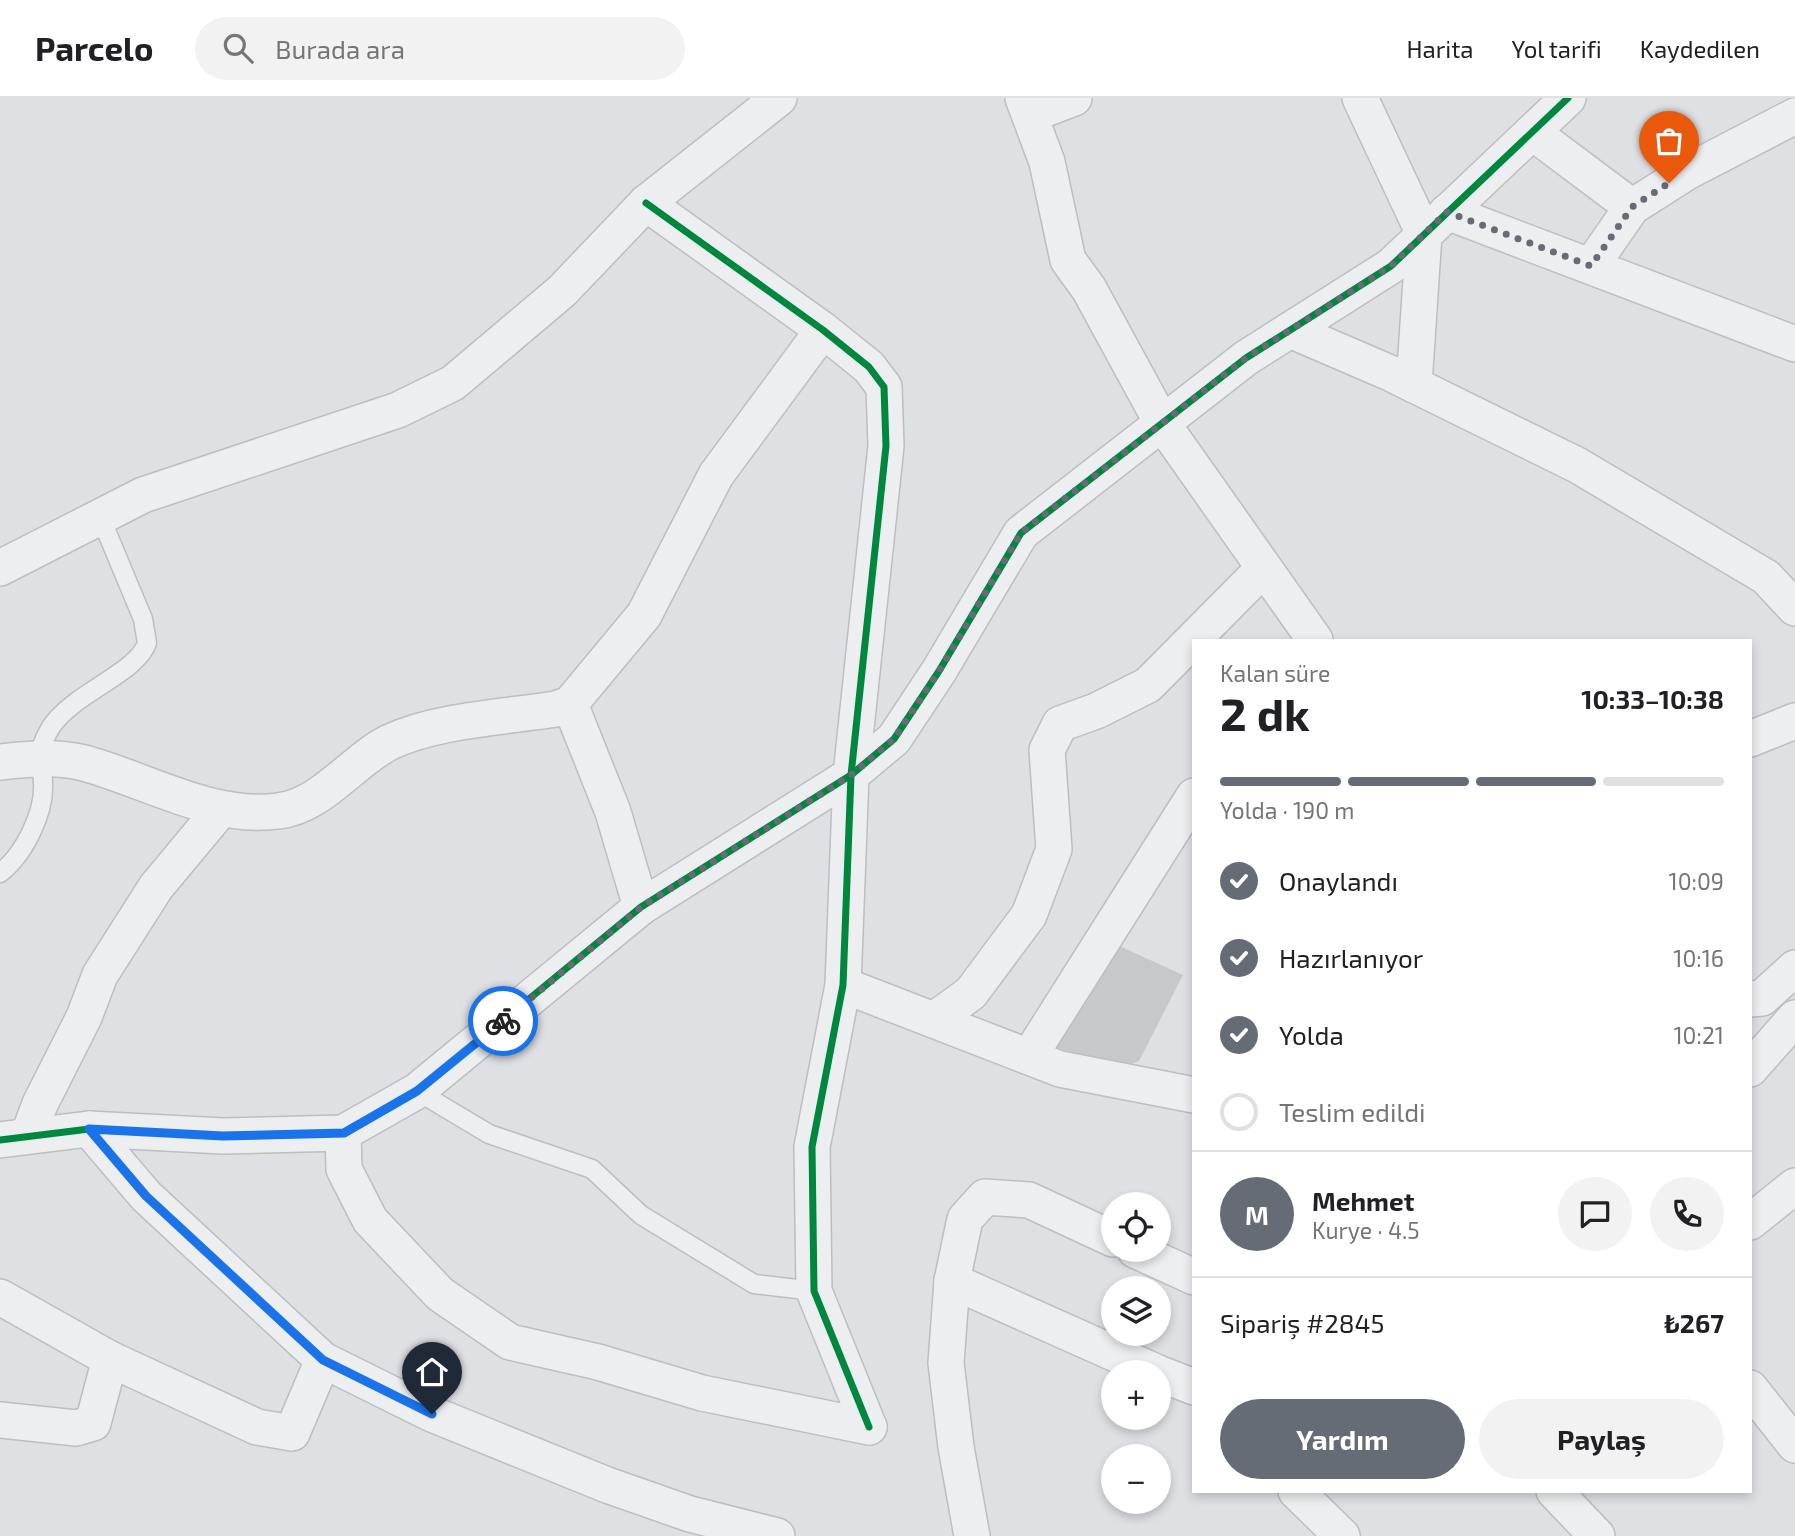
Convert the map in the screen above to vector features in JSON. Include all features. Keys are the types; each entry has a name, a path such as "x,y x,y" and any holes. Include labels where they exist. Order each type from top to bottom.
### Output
{"street":[{"path":"0,568 143,495 398,411 453,383 562,291 646,203 779,98"},
{"path":"1074,98 1027,107 1047,162 1069,260 1090,289 1162,423 1264,568 1303,635"},
{"path":"1360,98 1436,223 1414,386"},
{"path":"14,1138 89,1129 223,1136 344,1133 417,1091 641,907 851,775 894,739 939,671 1021,533 1246,358 1391,266 1568,98"},
{"path":"1591,266 1632,207 1687,172 1795,116"},
{"path":"1532,132 1632,207"},
{"path":"344,1133 344,1169 370,1220 440,1294 510,1342 598,1362 702,1393 869,1427 814,1292 812,1147 843,985 851,775 886,446 884,387 869,367 823,330 646,203"},
{"path":"1436,223 1591,266 1795,344"},
{"path":"0,762 38,758 82,763 222,809 279,811 304,804 364,757 391,742 423,730 556,709 570,704 644,615 716,475 823,330"},
{"path":"1290,330 1414,386 1577,465 1766,577 1795,608"},
{"path":"1194,639 1264,568"},
{"path":"934,1020 971,993 1029,915 1054,849 1047,750 1060,724 1096,711 1148,685 1192,641"},
{"path":"570,704 613,812 641,907"},
{"path":"1752,738 1795,721"},
{"path":"1029,1057 1192,799"},
{"path":"14,1138 40,1104 84,1017 100,975 156,887 222,809"},
{"path":"1752,999 1762,998 1795,968"},
{"path":"843,985 1060,1069 1192,1095"},
{"path":"1752,1067 1795,1018"},
{"path":"89,1129 146,1196 323,1360 432,1414 607,1485 690,1514 777,1536"},
{"path":"1752,1220 1795,1186"},
{"path":"972,1536 956,1447 946,1363 952,1281 965,1219 985,1197 1029,1200 1101,1233"},
{"path":"1161,1262 1192,1276"},
{"path":"952,1281 1178,1382"},
{"path":"0,1297 110,1359 257,1427 292,1433 323,1360"},
{"path":"0,1420 76,1428 93,1423 110,1359"},
{"path":"1752,1390 1795,1444"},
{"path":"1298,1493 1342,1536"},
{"path":"1556,1493 1597,1536"}],"lane":[{"path":"0,873 8,867 27,838 38,812 43,784 38,758 53,725 64,711 137,659 147,643 143,620 100,516"},
{"path":"417,1091 489,1134 592,1169 641,1215 754,1284 814,1292"}],"building":[{"path":"1115,944 1183,975 1139,1061 1115,1070 1054,1046"}],"cycle path":[{"path":"0,1140 89,1129 223,1136 343,1133 417,1091 641,907 851,775 894,739 939,671 1021,533 1246,358 1391,266 1568,98"},
{"path":"646,203 823,330 869,367 884,387 886,446 851,775 843,985 812,1147 814,1291 869,1427"}],"way so far":[{"path":"503,1021 641,907 851,775 894,739 939,671 1021,533 1246,358 1391,266 1447,212 1591,266 1632,207 1669,183"}],"route":[{"path":"432,1414 323,1360 146,1196 89,1129 223,1136 344,1133 417,1091 503,1021"}]}
